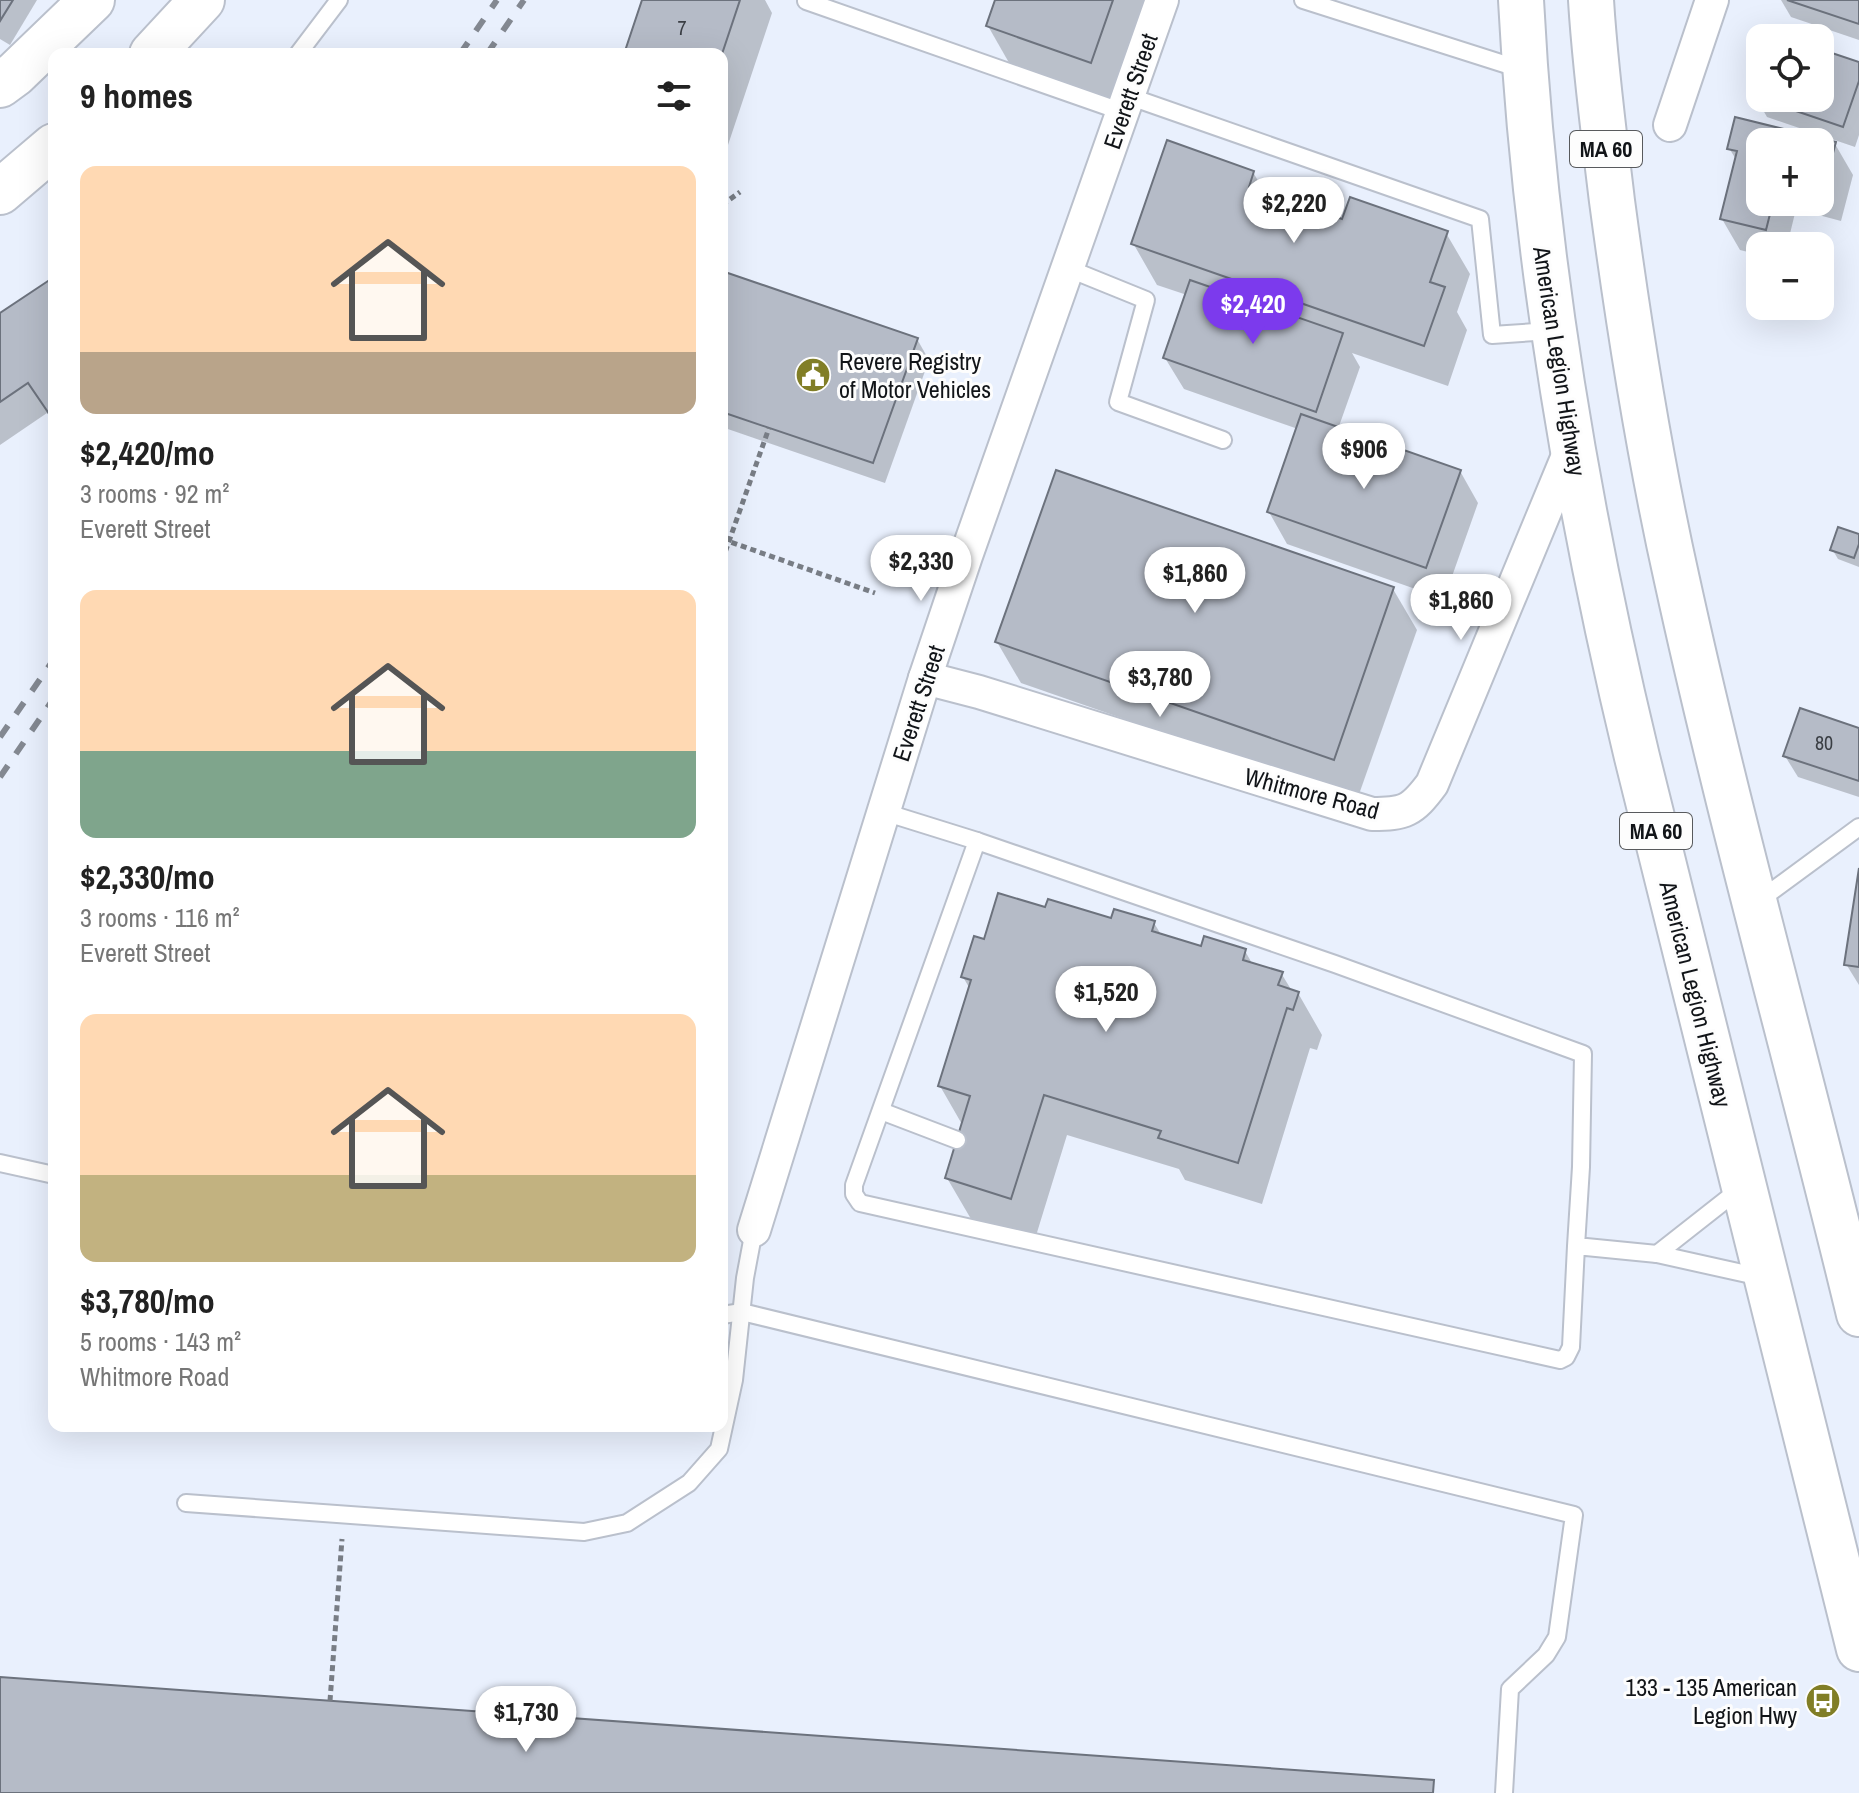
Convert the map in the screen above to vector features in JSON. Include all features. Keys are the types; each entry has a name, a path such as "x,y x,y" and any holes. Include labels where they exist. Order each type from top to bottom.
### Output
{"highway":[{"path":"0,85 92,0"},
{"path":"158,48 202,0"},
{"name":"American Legion Highway","path":"1521,0 1539,217 1553,331 1596,573 1620,686 1859,1649"},
{"name":"MA 60","path":"1591,0 1616,229 1649,441 1683,609 1855,1296"},
{"path":"0,192 48,151"}],"street":[{"name":"Everett Street","path":"754,1230 925,678 1162,0"},
{"path":"1670,125 1712,0"},
{"name":"Whitmore Road","path":"925,678 1372,814 1397,814 1417,804 1432,784 1572,446"},
{"path":"1855,1296 1859,1232"}],"lane":[{"path":"303,48 339,0"},
{"path":"1303,0 1525,71"},
{"path":"806,1 1480,219 1492,335 1553,331"},
{"path":"1067,268 1146,300 1118,402 1223,440"},
{"path":"884,812 977,841 1335,964 1583,1054 1581,1167 1571,1347 1566,1357 1560,1360 860,1203 854,1194 854,1185 977,841"},
{"path":"1756,903 1859,827"},
{"path":"881,1111 957,1140"},
{"path":"0,1163 48,1174"},
{"path":"1657,1254 1743,1186"},
{"path":"728,1408 754,1230"},
{"path":"1576,1246 1657,1254 1766,1279"},
{"path":"728,1314 742,1312 1574,1515 1557,1637 1546,1655 1510,1689 1504,1793"},
{"path":"186,1503 584,1532 627,1523 689,1483 719,1449 723,1432"}],"path":[{"path":"728,201 740,192"},
{"path":"728,535 769,428"},
{"path":"728,541 875,593"},
{"path":"330,1701 343,1515"}],"building":[{"path":"0,0 13,0 0,21"},
{"path":"642,0 740,0 724,48 626,48"},
{"path":"995,0 1113,0 1091,63 986,26"},
{"path":"1787,0 1859,0 1859,24"},
{"path":"1834,54 1859,62 1859,81 1843,127 1799,112 1834,112"},
{"path":"1735,117 1779,128 1746,128 1746,216 1770,216 1766,230 1720,219 1737,151 1727,149"},
{"path":"1167,140 1254,171 1249,187 1342,219 1350,197 1448,231 1430,282 1445,287 1424,346 1131,244"},
{"name":"Revere Registry of Motor Vehicles","path":"728,273 918,338 873,463 728,414"},
{"path":"1190,280 1343,333 1316,412 1163,358"},
{"path":"48,281 48,412 28,383 0,402 0,313"},
{"path":"1301,414 1461,470 1426,568 1267,512"},
{"path":"1056,470 1394,587 1334,760 995,642"},
{"path":"1838,527 1859,534 1854,558 1830,550"},
{"path":"1800,708 1859,728 1859,781 1783,756"},
{"path":"1859,868 1859,967 1844,965"},
{"path":"998,893 1045,907 1048,899 1111,918 1114,909 1155,921 1152,931 1201,946 1204,936 1246,949 1243,960 1283,972 1278,985 1299,992 1293,1010 1287,1008 1238,1163 1158,1138 1161,1131 1044,1095 1011,1199 945,1178 970,1096 938,1086 971,980 961,977 974,936 984,939"},
{"path":"0,1677 1434,1780 1433,1793 0,1793"}],"railway":[{"path":"464,48 497,0"},
{"path":"491,48 524,0"},
{"path":"0,737 48,668"},
{"path":"0,777 48,707"}],"place":[{"name":"Revere Registry of Motor Vehicles","path":"813,375"},
{"name":"133 - 135 American Legion Hwy","path":"1823,1701"}]}
